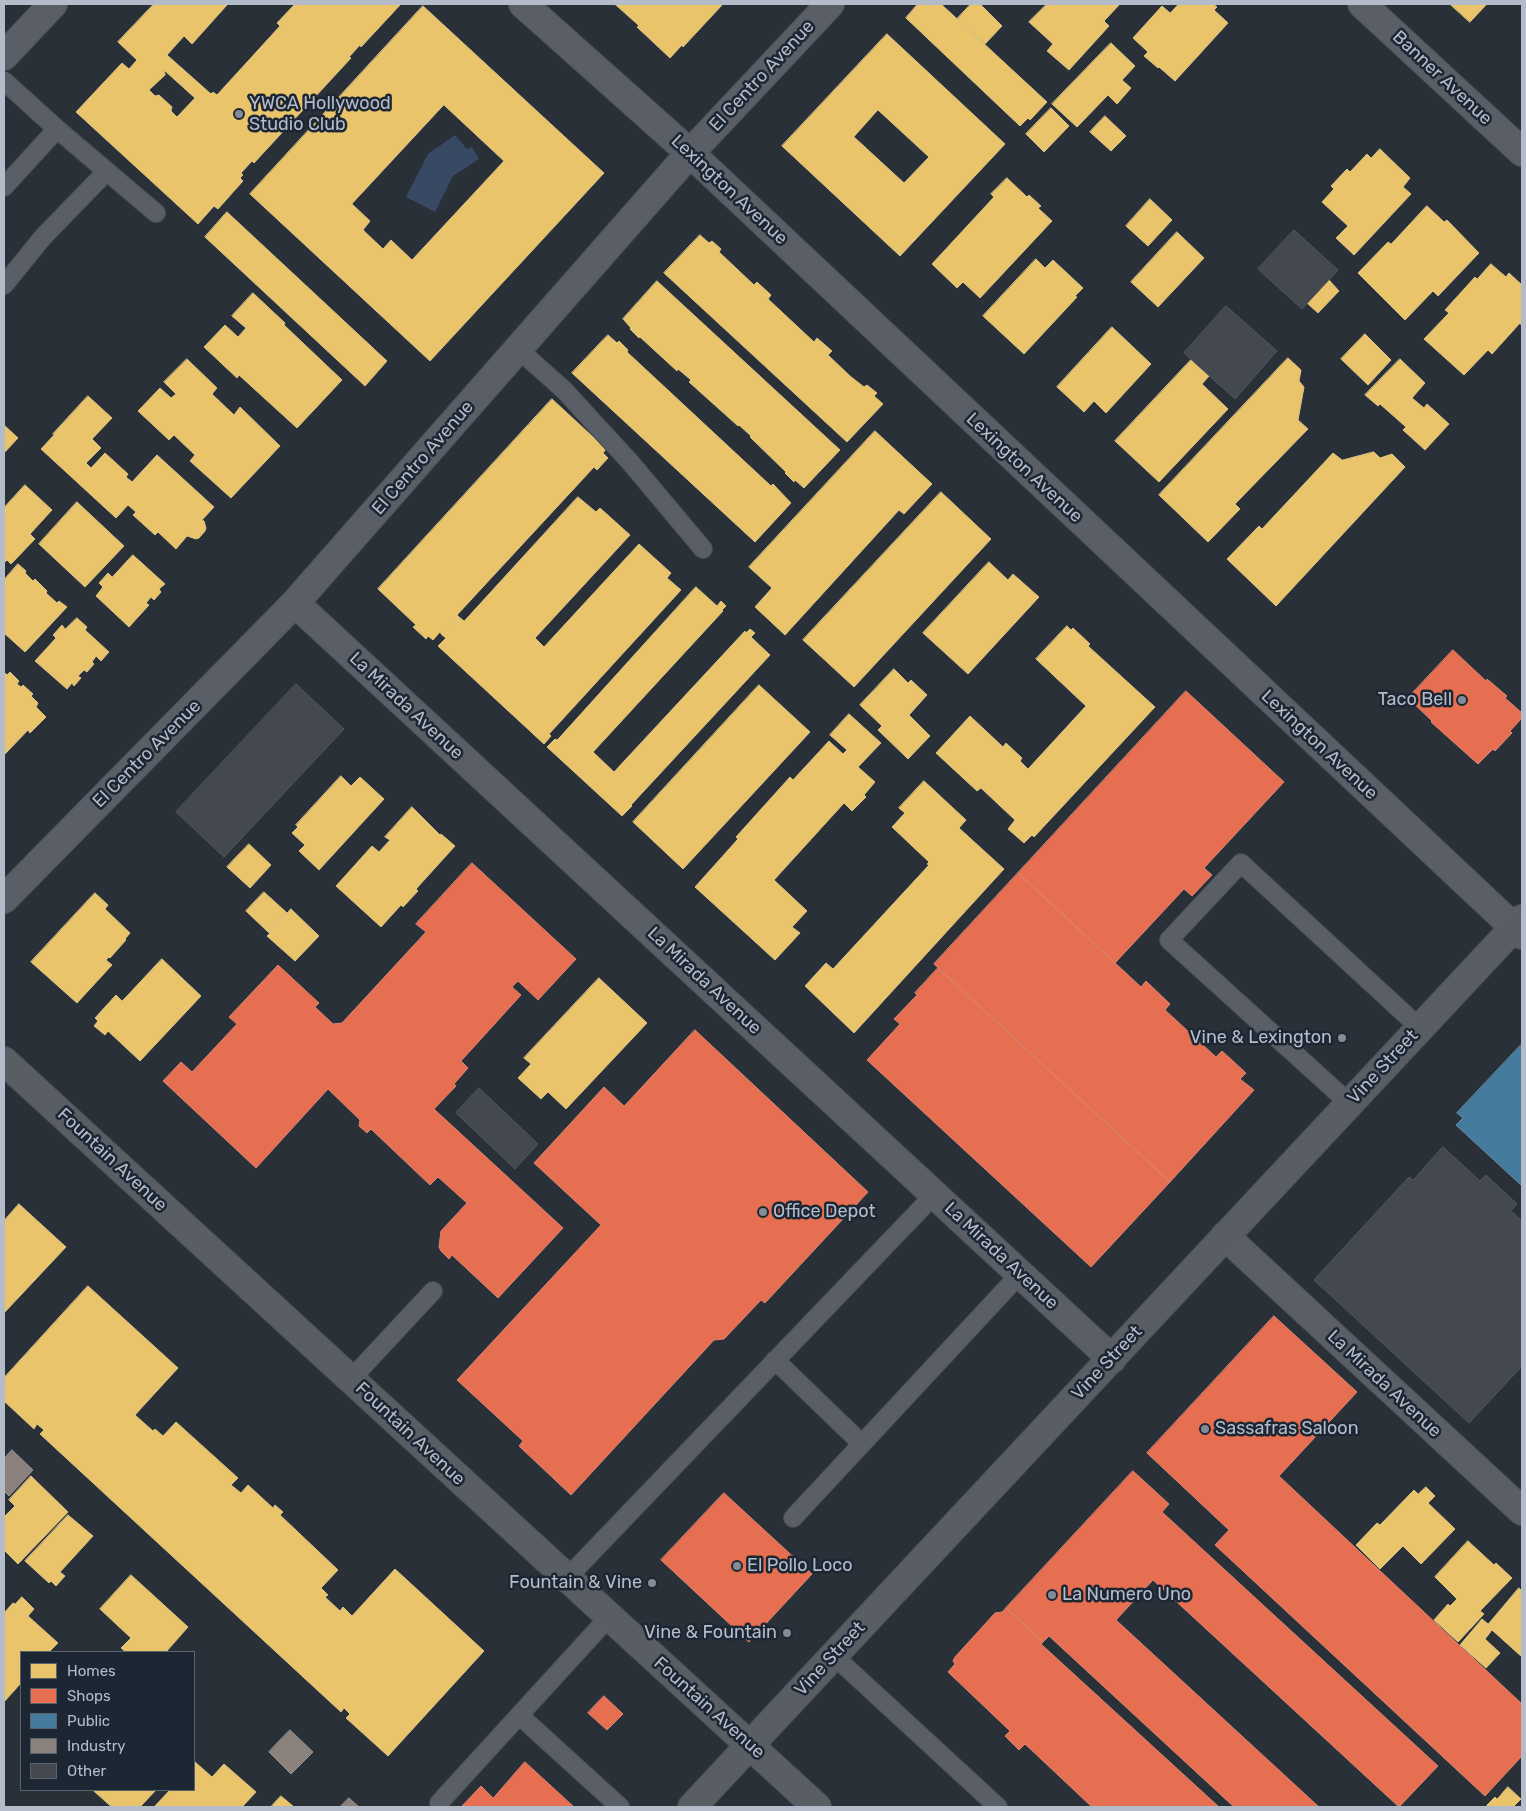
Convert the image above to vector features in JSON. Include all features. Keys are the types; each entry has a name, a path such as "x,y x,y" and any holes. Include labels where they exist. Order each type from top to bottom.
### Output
{"main road":[{"name":"Vine Street","path":"692,1807 1349,1103 1520,927"},
{"name":"Fountain Avenue","path":"4,1061 817,1807"}],"street":[{"path":"4,56 52,4"},
{"name":"Lexington Avenue","path":"523,4 690,154 1520,927"},
{"name":"El Centro Avenue","path":"4,900 295,603 690,154 830,4"},
{"name":"Banner Avenue","path":"1362,4 1522,152"},
{"name":"La Mirada Avenue","path":"295,603 1112,1359"},
{"name":"La Mirada Avenue","path":"1225,1236 1522,1511"}],"lane":[{"path":"4,81 156,213"},
{"path":"4,187 57,129"},
{"path":"4,285 42,237 107,171"},
{"path":"518,349 564,390 630,462 703,549"},
{"path":"1349,1103 1169,940 1241,863 1420,1028"},
{"path":"567,1578 935,1194"},
{"path":"793,1518 1020,1274"},
{"path":"351,1380 433,1291"},
{"path":"775,1360 862,1444"},
{"path":"439,1802 609,1617"},
{"path":"833,1655 998,1807"},
{"path":"520,1716 620,1807"}],"water":[{"path":"455,135 467,149 472,147 479,159 453,176 435,212 406,197 428,154"}],"building: Homes":[{"name":"YWCA Hollywood Studio Club","path":"154,4 226,4 192,44 184,36 167,55 211,94 213,92 217,95 280,26 277,23 295,4 401,4 361,47 360,45 349,57 351,58 254,163 252,161 241,173 243,175 240,178 243,181 218,209 214,206 198,224 76,112 122,63 129,69 137,60 118,42","holes":["164,70 195,98 177,117 171,111 172,107 159,95 155,96 149,90 165,75"]},
{"path":"615,4 723,4 683,47 682,45 670,58"},
{"path":"918,4 941,4 1047,102 1030,120 1028,118 1020,126 906,18"},
{"path":"971,4 980,4 1002,26 985,44 957,19"},
{"path":"1047,4 1120,4 1104,21 1109,26 1069,70 1047,51 1053,44 1029,22"},
{"path":"1179,4 1213,4 1217,7 1214,10 1228,23 1175,81 1144,56 1148,52 1133,38 1162,6 1170,13"},
{"path":"1450,4 1487,4 1470,22"},
{"path":"423,6 604,173 430,361 250,194","holes":["444,105 504,161 412,260 391,240 383,249 363,230 370,221 352,204"]},
{"path":"887,34 1005,144 900,256 782,146","holes":["878,110 929,157 904,183 854,137"]},
{"path":"1111,43 1135,66 1122,80 1131,88 1117,104 1108,95 1077,127 1052,104"},
{"path":"1051,108 1069,126 1044,152 1026,134"},
{"path":"1105,116 1126,136 1111,151 1090,132"},
{"path":"1380,149 1410,178 1403,187 1411,194 1354,255 1336,238 1348,226 1322,202 1334,189 1331,186 1347,169 1350,172 1367,154 1371,158"},
{"path":"1007,178 1027,197 1029,195 1041,206 1038,208 1052,221 980,298 963,282 957,288 932,264 994,197 991,194"},
{"path":"1150,199 1172,220 1148,246 1126,226"},
{"path":"1427,206 1444,222 1447,220 1479,253 1438,296 1433,291 1405,320 1358,273 1388,242 1391,244"},
{"path":"227,212 387,361 365,386 205,237"},
{"path":"1177,232 1204,258 1158,307 1131,282"},
{"path":"700,235 709,243 712,241 721,249 719,252 754,285 757,282 771,295 768,299 814,342 817,338 832,351 828,355 850,376 864,387 867,385 877,393 874,396 883,404 847,442 664,273"},
{"path":"1036,259 1045,268 1053,260 1083,288 1075,296 1077,297 1024,354 983,316"},
{"path":"1491,264 1506,277 1509,273 1522,285 1522,326 1520,323 1492,354 1488,350 1464,375 1424,339 1449,313 1445,310 1475,277 1477,279"},
{"path":"1329,280 1339,291 1318,313 1307,303"},
{"path":"657,281 840,450 804,488 795,480 794,482 751,436 689,382 691,380 678,369 677,371 630,329 623,319"},
{"path":"253,293 342,380 297,428 239,375 237,378 204,347 225,325 238,337 246,328 232,316"},
{"path":"1112,327 1151,364 1106,413 1094,401 1084,412 1057,387"},
{"path":"1365,334 1391,360 1368,385 1341,359"},
{"path":"608,335 617,343 619,341 628,350 627,352 771,486 773,484 791,503 755,542 572,373"},
{"path":"1288,358 1301,370 1299,381 1304,387 1298,420 1308,429 1235,504 1240,509 1208,542 1159,495"},
{"path":"187,359 217,388 212,394 234,415 240,407 280,446 231,498 190,461 195,455 174,435 169,440 138,411 160,388 171,398 176,394 164,382"},
{"path":"1400,359 1425,383 1412,398 1424,408 1427,404 1449,424 1425,450 1403,430 1406,427 1380,404 1378,406 1365,395"},
{"path":"1191,360 1209,376 1202,384 1228,409 1159,482 1115,441"},
{"path":"88,396 112,418 92,439 101,448 86,463 91,468 105,453 128,474 126,477 132,482 157,455 214,507 202,520 206,528 199,538 187,536 176,549 158,532 155,535 133,515 136,512 128,505 116,518 41,449"},
{"path":"552,399 606,449 603,453 608,458 597,470 594,467 457,615 459,617 442,635 440,632 433,640 428,636 426,639 413,627 416,625 378,589"},
{"path":"4,425 18,438 4,453"},
{"path":"875,431 932,484 904,514 899,510 785,635 755,607 772,588 749,567"},
{"path":"1374,452 1380,458 1392,454 1405,467 1276,606 1227,559 1259,526 1262,529 1333,453 1342,460"},
{"path":"25,485 52,510 30,534 35,539 11,564 7,560 4,563 4,508"},
{"path":"941,492 991,539 854,687 803,640"},
{"path":"578,497 596,512 600,508 630,535 535,638 544,647 639,544 671,573 667,578 681,590 549,734 551,736 544,744 438,646 446,638 442,635 459,617 464,621"},
{"path":"77,502 124,546 85,587 39,544"},
{"path":"133,555 165,584 159,589 161,592 154,600 151,597 146,603 149,605 129,627 96,596 103,587 99,583 108,573 112,577"},
{"path":"989,562 1008,580 1013,574 1039,597 968,674 923,633"},
{"path":"18,564 57,603 59,601 67,607 25,652 4,633 4,580"},
{"path":"696,587 717,606 721,601 726,606 593,752 614,772 745,631 746,633 750,629 755,633 751,637 770,655 622,816 547,747 555,739 557,740"},
{"path":"77,618 87,627 85,630 109,652 101,661 96,656 92,662 94,664 87,672 84,670 78,676 81,678 74,686 72,683 67,689 35,661 56,638 53,635 62,625 65,629"},
{"path":"1067,626 1071,630 1073,628 1090,644 1088,646 1155,707 1034,837 1032,835 1024,843 1008,829 1015,820 981,788 977,791 936,753 970,716 1003,747 1006,743 1022,758 1020,761 1028,769 1086,706 1036,659"},
{"path":"894,669 908,683 911,680 927,695 909,715 930,736 908,759 878,730 882,726 860,705"},
{"path":"4,672 7,675 10,672 19,681 17,684 21,687 23,685 33,694 31,696 38,703 36,707 46,717 30,733 28,730 5,754 4,753"},
{"path":"759,685 810,732 683,869 633,822"},
{"path":"849,714 881,743 858,767 875,782 864,795 866,797 852,811 844,803 774,880 807,911 792,927 800,933 775,960 695,887 738,839 736,837 790,777 793,780 829,741 843,754 847,750 830,735"},
{"path":"341,776 351,786 360,777 384,799 319,870 299,851 305,845 292,833 298,827 296,825"},
{"path":"924,781 966,820 959,828 1004,869 854,1033 805,986 826,963 833,969 929,865 927,864 929,862 892,827 905,813 899,808"},
{"path":"412,807 440,835 455,846 416,889 418,891 403,907 401,905 381,927 336,886 372,846 379,852 390,840 385,837"},
{"path":"249,844 271,865 250,888 227,867"},
{"path":"264,892 286,912 268,932 246,911"},
{"path":"95,893 108,905 105,909 130,933 110,958 106,960 112,965 77,1003 31,962"},
{"path":"291,909 319,936 295,961 267,936 270,933 268,932"},
{"path":"162,959 201,996 140,1061 108,1031 105,1035 94,1026 98,1021 95,1018 116,995 122,1001"},
{"path":"599,978 647,1023 566,1109 548,1092 541,1099 518,1078 531,1064 524,1058"},
{"path":"19,1204 66,1247 4,1313 4,1221"},
{"path":"88,1286 178,1368 135,1415 153,1431 155,1429 163,1436 176,1422 238,1478 231,1485 241,1493 248,1485 273,1508 275,1505 283,1512 280,1515 338,1570 321,1588 328,1595 325,1597 340,1611 343,1607 352,1616 395,1569 484,1651 388,1756 346,1718 350,1714 344,1708 341,1712 40,1434 44,1430 37,1424 34,1429 4,1401 4,1378"},
{"path":"31,1476 68,1512 18,1564 4,1550 4,1517 15,1506 9,1500"},
{"path":"1426,1487 1435,1496 1428,1503 1455,1529 1421,1564 1403,1546 1380,1569 1356,1545 1377,1523 1380,1525 1414,1490 1418,1494"},
{"path":"68,1515 93,1536 60,1572 65,1576 56,1586 51,1581 49,1583 25,1561"},
{"path":"1468,1541 1494,1565 1496,1563 1512,1578 1480,1611 1484,1614 1458,1642 1434,1620 1448,1604 1450,1606 1457,1599 1435,1577"},
{"path":"131,1575 188,1627 167,1651 125,1651 121,1648 131,1638 100,1609"},
{"path":"1519,1588 1522,1591 1522,1657 1492,1630 1485,1639 1500,1653 1486,1668 1460,1645 1482,1619 1488,1624"},
{"path":"22,1597 34,1609 28,1616 58,1643 50,1651 20,1651 20,1684 4,1702 4,1613 13,1603 15,1604"},
{"path":"195,1762 212,1777 224,1764 256,1792 242,1807 154,1807 169,1791 195,1791"},
{"path":"1508,1787 1521,1799 1513,1807 1487,1807 1495,1797 1497,1799"},
{"path":"94,1791 155,1791 140,1807 112,1807"},
{"path":"281,1796 294,1807 271,1807"}],"building: Shops":[{"path":"1453,650 1486,681 1487,679 1507,696 1505,698 1522,713 1522,718 1510,731 1512,733 1495,751 1493,749 1478,764 1431,722 1408,698"},
{"path":"1186,691 1284,782 1204,868 1212,875 1192,896 1184,889 1115,963 1018,873"},
{"path":"472,863 576,959 538,1000 518,981 512,987 521,995 461,1061 468,1068 454,1084 456,1086 434,1109 563,1228 498,1298 452,1255 449,1259 439,1247 441,1231 467,1203 438,1177 430,1185 371,1129 367,1133 359,1126 360,1120 328,1089 256,1168 163,1081 181,1062 192,1072 237,1024 229,1017 278,965 319,1003 315,1007 333,1024 342,1023 426,932 416,924"},
{"path":"1018,873 1141,987 1146,981 1170,1004 1165,1010 1216,1057 1222,1051 1246,1073 1240,1079 1254,1090 1170,1182 934,964"},
{"path":"938,968 1170,1182 1091,1267 867,1060 900,1024 894,1019 917,995 915,993"},
{"path":"695,1030 868,1192 765,1303 761,1300 724,1339 714,1340 571,1495 519,1446 523,1441 457,1380 601,1225 534,1163 604,1087 624,1106"},
{"path":"1274,1316 1357,1392 1279,1476 1522,1704 1522,1756 1485,1796 1215,1545 1229,1530 1147,1453"},
{"path":"1133,1471 1169,1504 1162,1512 1438,1766 1399,1807 1153,1580 1116,1620 1319,1807 1234,1807 1049,1636 1043,1642 1006,1608"},
{"path":"724,1493 812,1574 749,1642 661,1560"},
{"path":"1006,1608 1043,1642 1041,1644 1219,1807 1092,1807 1025,1744 1019,1750 1005,1736 1010,1731 948,1672 955,1664 953,1661 955,1657 995,1613 1002,1612"},
{"path":"604,1696 623,1714 607,1730 588,1713"},
{"path":"525,1762 574,1807 461,1807 481,1786 493,1798"}],"building: Public":[{"path":"1521,1045 1522,1186 1456,1125 1463,1118 1457,1113"}],"building: Industry":[{"path":"12,1450 33,1470 9,1496 4,1491 4,1459"},
{"path":"290,1730 313,1752 291,1774 269,1752"},
{"path":"349,1798 359,1807 340,1807"}],"building: Other":[{"path":"1294,230 1338,270 1302,309 1258,269"},
{"path":"1226,306 1277,351 1235,399 1184,353"},
{"path":"296,684 344,729 224,857 176,812"},
{"path":"479,1088 538,1144 515,1169 456,1113"},
{"path":"1443,1147 1480,1181 1486,1175 1517,1204 1511,1211 1522,1221 1522,1366 1469,1423 1314,1280 1409,1177 1413,1180"}],"place":[{"name":"YWCA Hollywood Studio Club","path":"239,114"},
{"name":"Taco Bell","path":"1462,700"},
{"name":"Vine & Lexington","path":"1342,1038"},
{"name":"Office Depot","path":"763,1212"},
{"name":"Sassafras Saloon","path":"1205,1429"},
{"name":"El Pollo Loco","path":"737,1566"},
{"name":"Fountain & Vine","path":"652,1583"},
{"name":"La Numero Uno","path":"1052,1595"},
{"name":"Vine & Fountain","path":"787,1633"}]}
